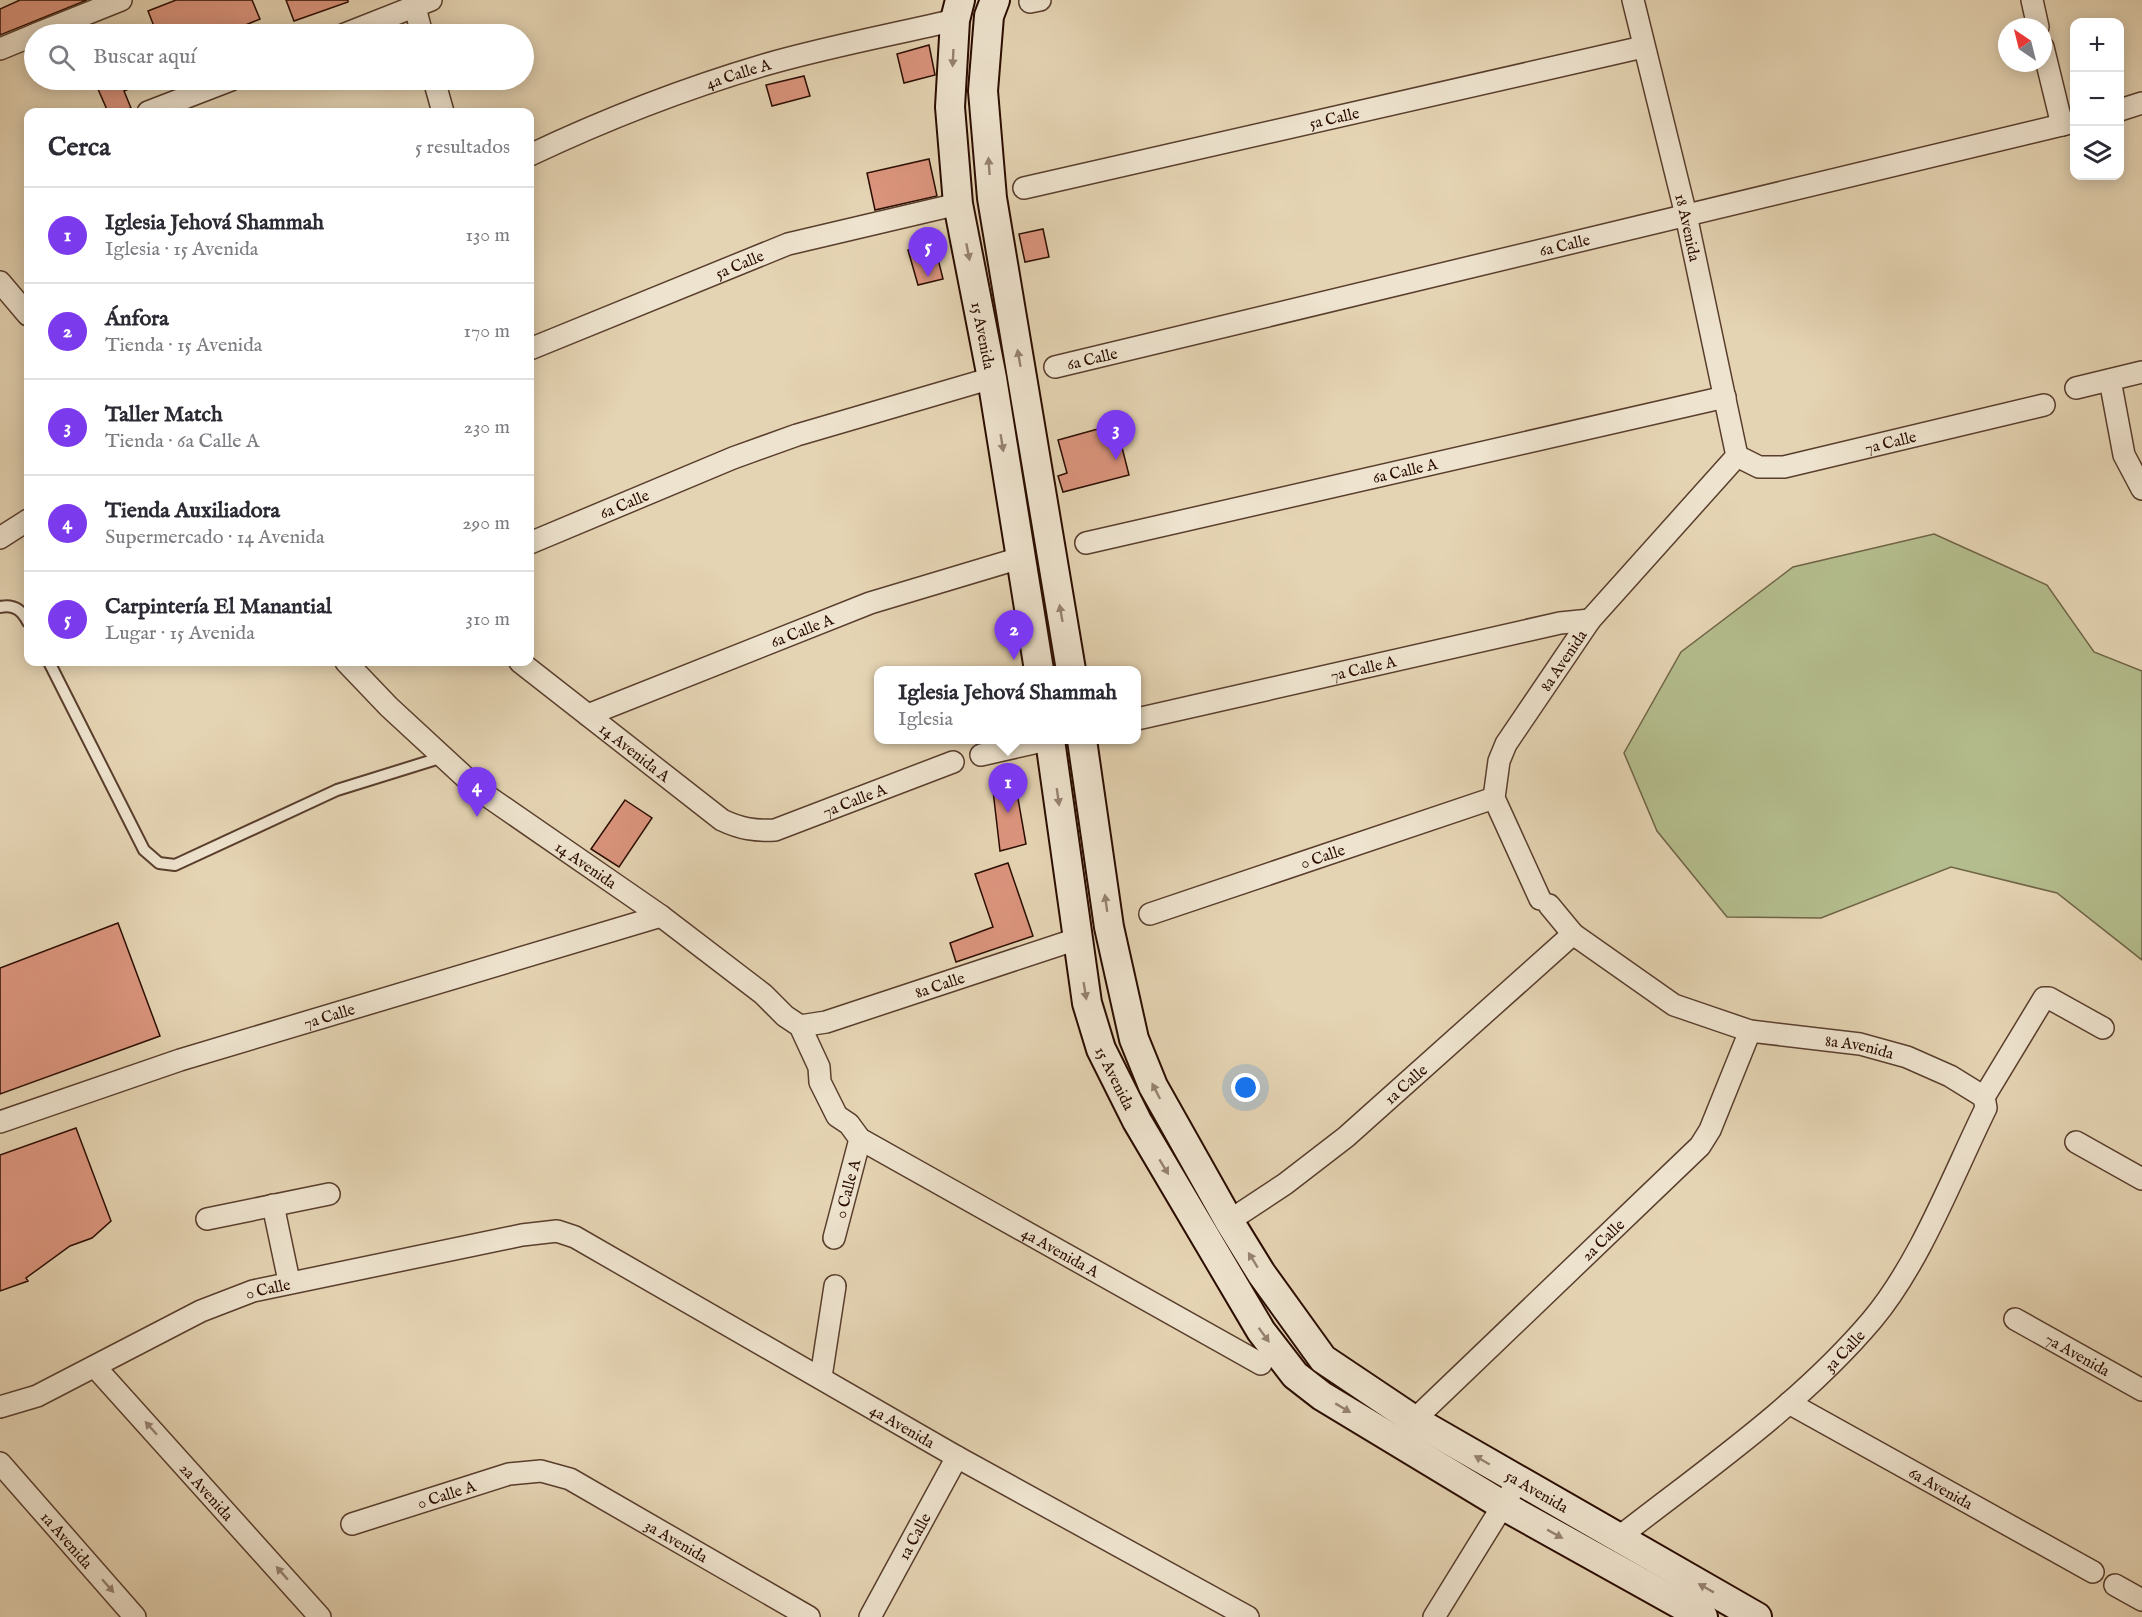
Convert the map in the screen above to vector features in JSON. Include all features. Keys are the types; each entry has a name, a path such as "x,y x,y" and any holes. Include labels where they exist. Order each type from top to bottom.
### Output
{"main road":[{"name":"15 Avenida","path":"994,0 989,16 983,91 992,198 1070,666"},
{"name":"15 Avenida","path":"957,10 950,107 958,204 992,378 1038,666"},
{"name":"15 Avenida","path":"1049,744 1087,1003 1101,1049 1137,1121 1261,1331 1295,1375"},
{"name":"15 Avenida","path":"1083,744 1109,927 1134,1039 1153,1086 1229,1221 1261,1273 1323,1359"},
{"name":"5a Avenida","path":"1323,1359 1414,1420 1757,1617"},
{"name":"5a Avenida","path":"1295,1375 1322,1396 1504,1506 1703,1617"}],"street":[{"path":"62,24 121,0"},
{"name":"18 Avenida","path":"1632,0 1686,215 1737,456"},
{"path":"2032,0 2036,18"},
{"path":"368,24 420,2 421,24"},
{"name":"4a Calle A","path":"534,153 635,108 700,85 957,10"},
{"path":"0,49 24,39"},
{"name":"5a Calle","path":"1024,188 1643,47"},
{"path":"2051,72 2068,124"},
{"path":"158,108 205,90"},
{"path":"437,90 442,108"},
{"path":"2124,109 2142,104"},
{"name":"6a Calle","path":"1055,368 2068,124"},
{"name":"5a Calle","path":"534,347 788,244 958,204"},
{"path":"0,282 24,310"},
{"path":"2076,388 2142,372"},
{"name":"6a Calle","path":"534,541 797,435 992,378"},
{"path":"2110,380 2124,455 2142,489"},
{"name":"6a Calle A","path":"1086,543 1725,397"},
{"name":"7a Calle","path":"1737,456 1759,467 1784,467 2044,405"},
{"name":"8a Avenida","path":"1737,456 1590,620 1506,744 1499,761 1494,798 1544,902 1573,934 1674,1005 1750,1030 1860,1044 1907,1057 1950,1076 1984,1097"},
{"path":"0,538 24,523"},
{"name":"6a Calle A","path":"588,715 870,603 1020,558"},
{"name":"7a Calle A","path":"1141,718 1560,623 1590,620"},
{"name":"14 Avenida","path":"350,666 389,707 480,791 661,916 763,994 785,1016 800,1026 819,1067 820,1082 837,1116 855,1131"},
{"name":"14 Avenida A","path":"525,666 722,820 738,828 755,831"},
{"path":"981,755 1030,744"},
{"name":"7a Calle A","path":"755,831 775,830 953,762"},
{"name":"0 Calle","path":"1150,914 1494,798"},
{"name":"7a Calle","path":"0,1122 180,1060 661,916"},
{"name":"1a Calle","path":"1229,1221 1285,1184 1346,1137 1573,934"},
{"name":"8a Calle","path":"800,1026 826,1022 1077,939"},
{"name":"3a Calle","path":"1618,1538 1789,1403 1873,1319 1913,1259 1986,1108 1984,1097 2044,998 2049,998 2103,1028"},
{"name":"2a Calle","path":"1414,1420 1694,1154 1710,1130 1750,1030"},
{"name":"0 Calle A","path":"834,1238 855,1131"},
{"name":"4a Avenida A","path":"855,1131 1261,1364"},
{"path":"2076,1142 2142,1179"},
{"path":"207,1219 329,1194"},
{"path":"273,1205 289,1281"},
{"name":"0 Calle","path":"0,1407 37,1396 96,1368 201,1311 253,1291 289,1281 522,1235 557,1231"},
{"name":"4a Avenida","path":"557,1231 575,1238 957,1457 1248,1617"},
{"path":"821,1377 835,1286"},
{"name":"7a Avenida","path":"2015,1319 2142,1390"},
{"name":"2a Avenida","path":"96,1368 320,1617"},
{"name":"6a Avenida","path":"1789,1403 2093,1572"},
{"name":"1a Calle","path":"870,1617 957,1457"},
{"name":"1a Avenida","path":"0,1463 135,1617"},
{"name":"0 Calle A","path":"352,1524 509,1474 541,1470"},
{"name":"3a Avenida","path":"541,1470 570,1479 809,1617"},
{"path":"1434,1617 1449,1589 1457,1582 1518,1480"},
{"path":"1443,1617 1456,1594 1457,1582"},
{"path":"2115,1585 2142,1600"}],"lane":[{"path":"0,607 9,605 17,608 24,617"},
{"path":"51,666 144,850 159,863 175,865 284,812 337,790 444,757"}],"green space":[{"path":"1934,534 2047,585 2094,652 2142,671 2142,960 2057,893 1951,867 1821,918 1727,917 1657,831 1624,753 1681,652 1793,567"}],"building":[{"path":"20,0 87,0 0,35 0,9"},
{"path":"176,0 252,0 260,19 248,24 153,24 148,11"},
{"path":"286,0 348,0 348,2 294,21"},
{"path":"929,45 935,75 904,83 897,54"},
{"path":"804,76 810,96 772,106 766,85"},
{"path":"98,90 126,90 124,91 131,108 106,108"},
{"path":"929,159 937,196 875,210 867,173"},
{"path":"1043,229 1049,257 1025,262 1019,234"},
{"path":"934,243 943,279 918,285 908,250"},
{"path":"1116,424 1129,475 1063,492 1058,476 1067,473 1058,440"},
{"path":"1014,776 1026,844 1000,851 992,782"},
{"path":"625,800 652,818 619,867 591,849"},
{"path":"1008,863 1033,936 956,962 950,943 993,927 975,874"},
{"path":"118,923 160,1036 0,1094 0,968"},
{"path":"76,1128 111,1221 92,1238 70,1246 26,1278 28,1281 0,1291 0,1155"}],"place":[{"name":"Carpintería El Manantial","path":"928,277"},
{"name":"Taller Match","path":"1116,460"},
{"name":"Ánfora","path":"1014,660"},
{"name":"Iglesia Jehová Shammah","path":"1008,813"},
{"name":"Tienda Auxiliadora","path":"477,817"}]}
